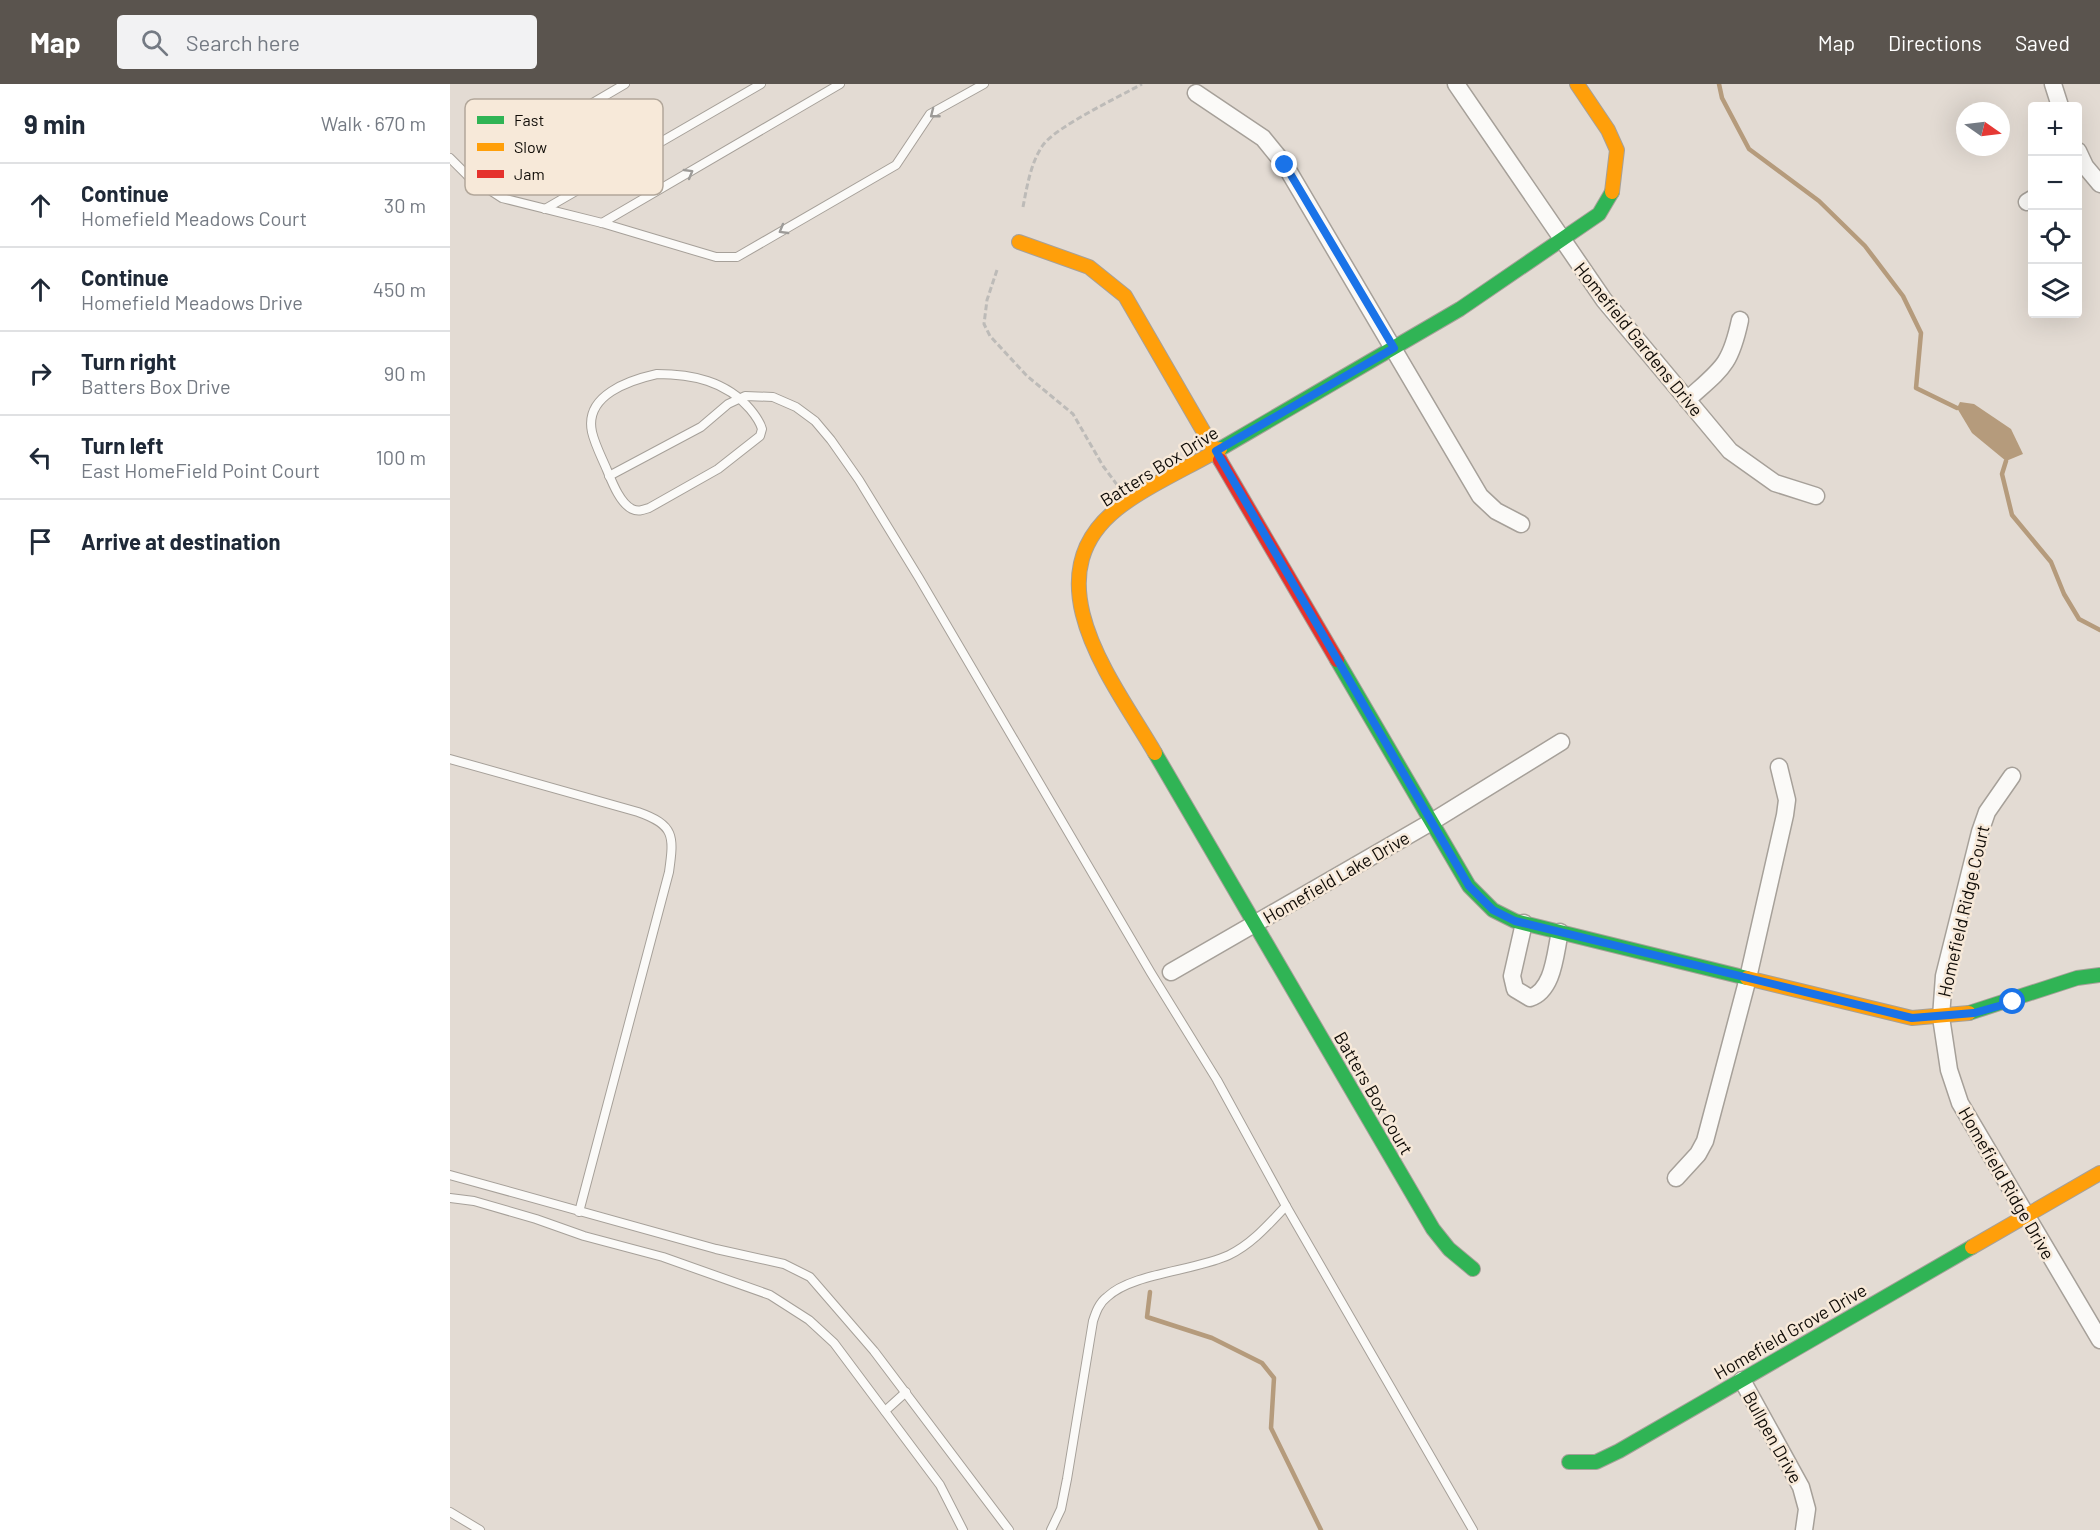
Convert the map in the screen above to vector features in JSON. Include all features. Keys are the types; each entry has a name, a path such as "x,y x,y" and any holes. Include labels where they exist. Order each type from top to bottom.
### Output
{"street":[{"name":"Homefield Gardens Drive","path":"1456,84 1604,300 1730,451 1774,483 1816,496"},
{"name":"Batters Box Drive","path":"1256,925 1091,643 1081,619 1076,596 1078,569 1087,545 1101,523 1131,501 1460,309 1599,214 1614,189 1617,150 1608,130 1577,84"},
{"path":"2053,84 2059,102"},
{"path":"1196,93 1263,138 1285,165 1480,496 1496,511 1521,524"},
{"path":"2082,170 2100,183"},
{"path":"1019,242 1089,265 1111,280 1142,323 1469,886 1493,910 1524,923 1912,1018 1941,1017 1992,1009 2077,978 2100,975"},
{"path":"1687,400 1727,363 1734,351 1740,320"},
{"name":"Homefield Lake Drive","path":"1171,972 1433,821 1561,742"},
{"path":"1676,1178 1698,1154 1705,1141 1748,978 1785,815 1787,800 1779,768"},
{"name":"Homefield Ridge Court","path":"1941,1017 1944,976 1980,832 1987,812 2012,776"},
{"path":"1524,923 1512,976 1515,989 1530,998 1539,995 1547,984 1560,932"},
{"name":"Batters Box Court","path":"1256,925 1433,1229 1449,1248 1473,1269"},
{"name":"Homefield Ridge Drive","path":"1941,1017 1949,1070 1960,1103 2100,1340"},
{"name":"Homefield Grove Drive","path":"1569,1461 1596,1462 2100,1173"},
{"name":"Bullpen Drive","path":"1742,1380 1801,1487 1806,1509 1804,1530"}],"lane":[{"path":"599,99 625,84"},
{"path":"663,141 761,84"},
{"path":"663,188 840,84"},
{"path":"497,195 716,257 737,257 896,165 930,114 984,84"},
{"path":"450,158 465,173"},
{"path":"545,209 569,195"},
{"path":"602,224 651,195"},
{"path":"657,374 679,374 727,387 741,398 761,424 760,436 718,469 650,508 639,511 623,501 609,476 592,431 592,417 597,404 608,393 629,380 657,374"},
{"path":"609,476 701,427 728,404 741,398 773,397 796,406 815,421 859,480 1217,1080 1286,1206 1473,1530"},
{"path":"450,759 638,812 660,820 669,832 672,848 669,872 579,1212"},
{"path":"450,1175 716,1249 750,1254 784,1264 810,1277 842,1310 1009,1530"},
{"path":"450,1198 474,1202 584,1236 663,1257 770,1295 809,1320 834,1343 940,1485 963,1530"},
{"path":"1051,1530 1060,1509 1067,1479 1092,1321 1099,1305 1124,1285 1181,1271 1230,1255 1248,1243 1286,1206"},
{"path":"885,1411 906,1392"},
{"path":"450,1513 480,1530"}],"path":[{"path":"1023,207 1032,167 1042,146 1056,132 1142,84"},
{"path":"997,270 987,300 984,324 990,336 1027,376 1073,414 1104,466 1131,501"}],"shaded area":[{"path":"1960,402 1974,404 2011,429 2023,454 2006,461 1972,433 1957,408"}],"waterway":[{"path":"1719,84 1722,98 1749,149 1819,201 1865,246 1903,296 1921,333 1916,388 1957,408"},
{"path":"2006,461 2002,474 2012,515 2051,562 2064,594 2079,619 2100,630"},
{"path":"1150,1292 1147,1317 1212,1338 1262,1363 1274,1378 1271,1428 1321,1530"}],"traffic: fast":[{"path":"1220,449 1460,309 1599,214 1612,192"},
{"path":"1337,660 1469,886 1493,910 1515,921 1747,978"},
{"path":"1155,753 1433,1229 1449,1249 1473,1269"},
{"path":"1969,1013 2077,978 2100,975"},
{"path":"1569,1462 1596,1462 1619,1451 1972,1247"}],"traffic: slow":[{"path":"1577,84 1608,130 1617,150 1612,192"},
{"path":"1019,242 1089,267 1125,296 1220,460"},
{"path":"1155,753 1102,664 1088,631 1080,599 1080,567 1092,537 1117,509 1220,449"},
{"path":"1747,978 1912,1018 1969,1013"},
{"path":"1972,1247 2100,1173"}],"traffic: jam":[{"path":"1220,460 1337,660"}],"route":[{"path":"1285,165 1308,200 1394,348 1216,451 1469,886 1493,910 1515,921 1912,1018 1974,1013 2013,1002"}]}
